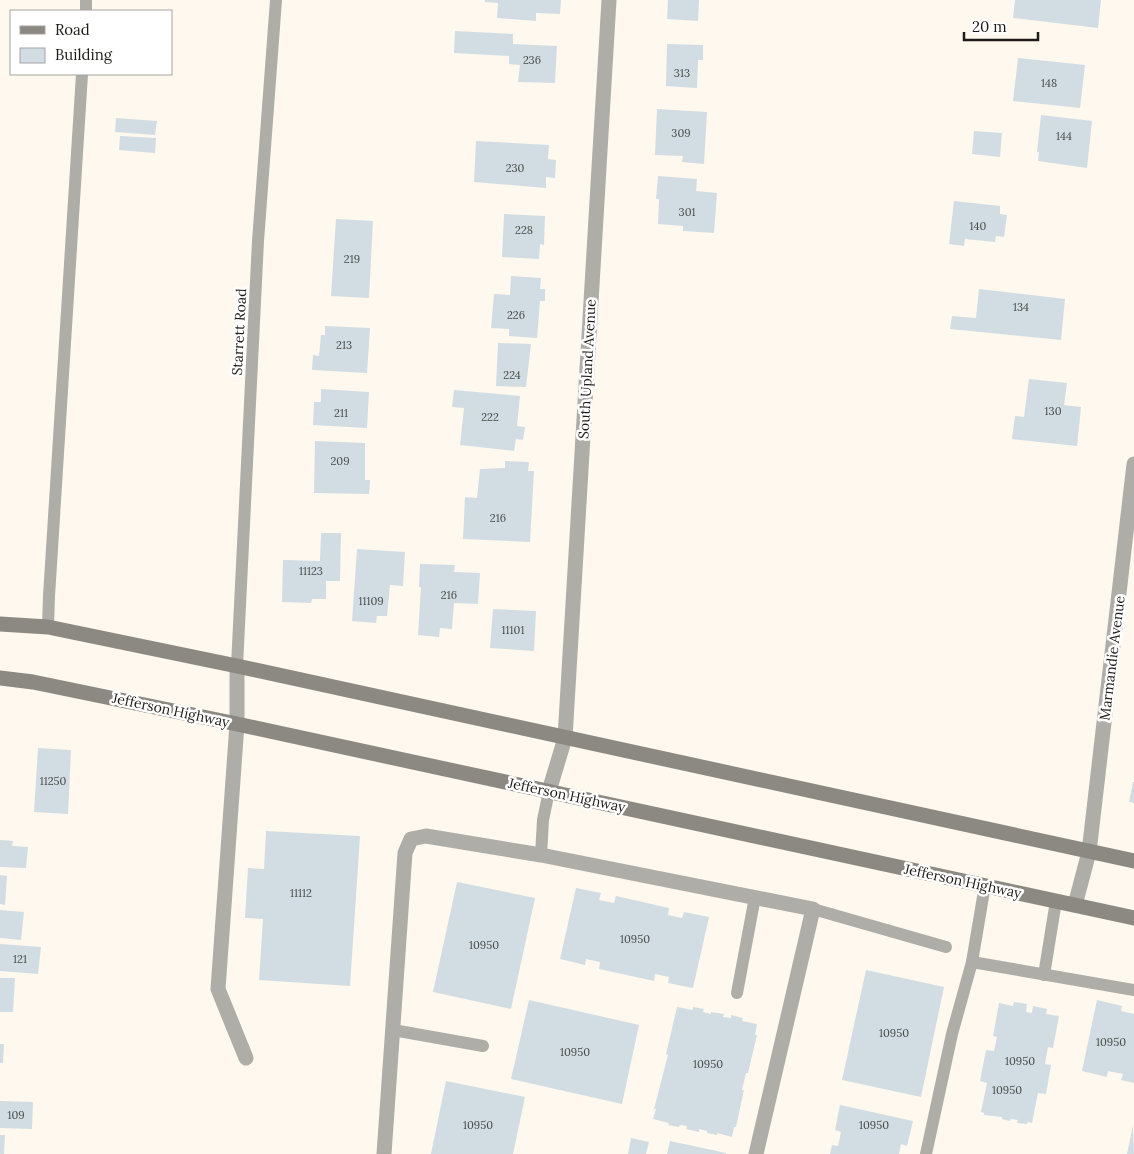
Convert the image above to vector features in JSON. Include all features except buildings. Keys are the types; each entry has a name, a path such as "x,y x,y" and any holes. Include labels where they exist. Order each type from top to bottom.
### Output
{"main road":[{"path":"0,624 48,627 237,666 1134,861"},
{"name":"Jefferson Highway","path":"0,678 32,682 237,724 1134,918"}],"street":[{"name":"South Upland Avenue","path":"549,791 565,738 609,0"},
{"name":"Marmandie Avenue","path":"1075,905 1089,852 1134,464"},
{"path":"237,666 237,724 218,989 246,1058"},
{"path":"384,1154 405,853 411,840 426,836 541,854 813,909 756,1154"}],"lane":[{"name":"Starrett Road","path":"237,666 258,240 276,0"},
{"path":"48,627 48,596 82,75"},
{"path":"541,854 543,820 549,791"},
{"path":"926,1154 952,1034 972,962 985,885"},
{"path":"737,993 754,897"},
{"path":"1044,975 1056,901"},
{"path":"813,909 946,947"},
{"path":"972,962 1134,990"},
{"path":"393,1030 483,1046"}]}
